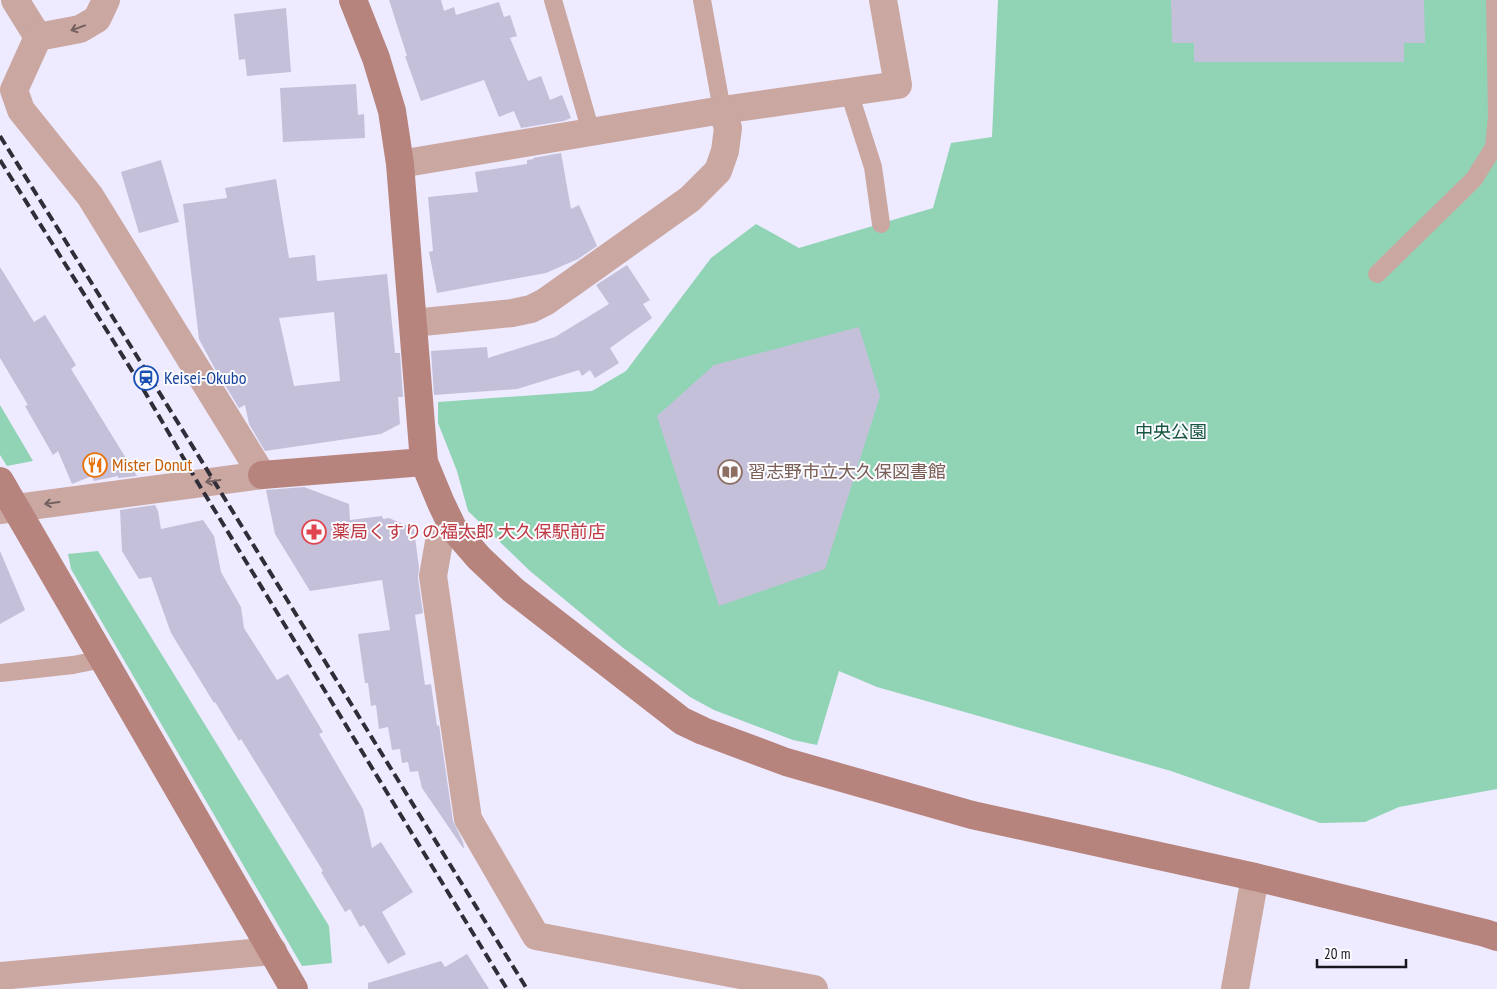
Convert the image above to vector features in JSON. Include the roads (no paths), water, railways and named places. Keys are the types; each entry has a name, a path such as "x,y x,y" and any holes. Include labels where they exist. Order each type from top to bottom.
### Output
{"street":[{"path":"15,0 38,37"},
{"path":"38,37 80,29 96,19 106,0"},
{"path":"353,0 376,58 392,112 400,164 424,462 453,528 479,558 513,590 682,721 703,731 786,762 972,815 1493,930"},
{"path":"400,164 722,110 898,85 883,0"},
{"path":"38,37 14,90 21,110 90,196 262,475"},
{"path":"414,323 512,313 531,309 545,302 690,199 718,171 725,151 728,128 722,110"},
{"path":"8,509 262,475 424,462"},
{"path":"0,481 8,509 103,659 294,989"},
{"path":"453,528 439,542 433,576 468,819 536,936 773,985 814,989"},
{"path":"1235,989 1255,877"},
{"path":"0,976 273,951"}],"lane":[{"path":"553,0 591,132"},
{"path":"702,0 722,110"},
{"path":"1377,274 1474,179 1494,147 1497,118 1495,0"},
{"path":"849,92 874,167 881,224"},
{"path":"0,673 73,665 103,659"}],"railway":[{"path":"0,136 527,989"},
{"path":"0,160 139,382 198,483 507,989"}],"place":[{"name":"Keisei-Okubo","path":"146,378"},
{"name":"Mister Donut","path":"95,465"},
{"name":"習志野市立大久保図書館","path":"730,472"},
{"name":"薬局くすりの福太郎 大久保駅前店","path":"314,532"}],"park label":[{"name":"中央公園","path":"1171,432"}]}
